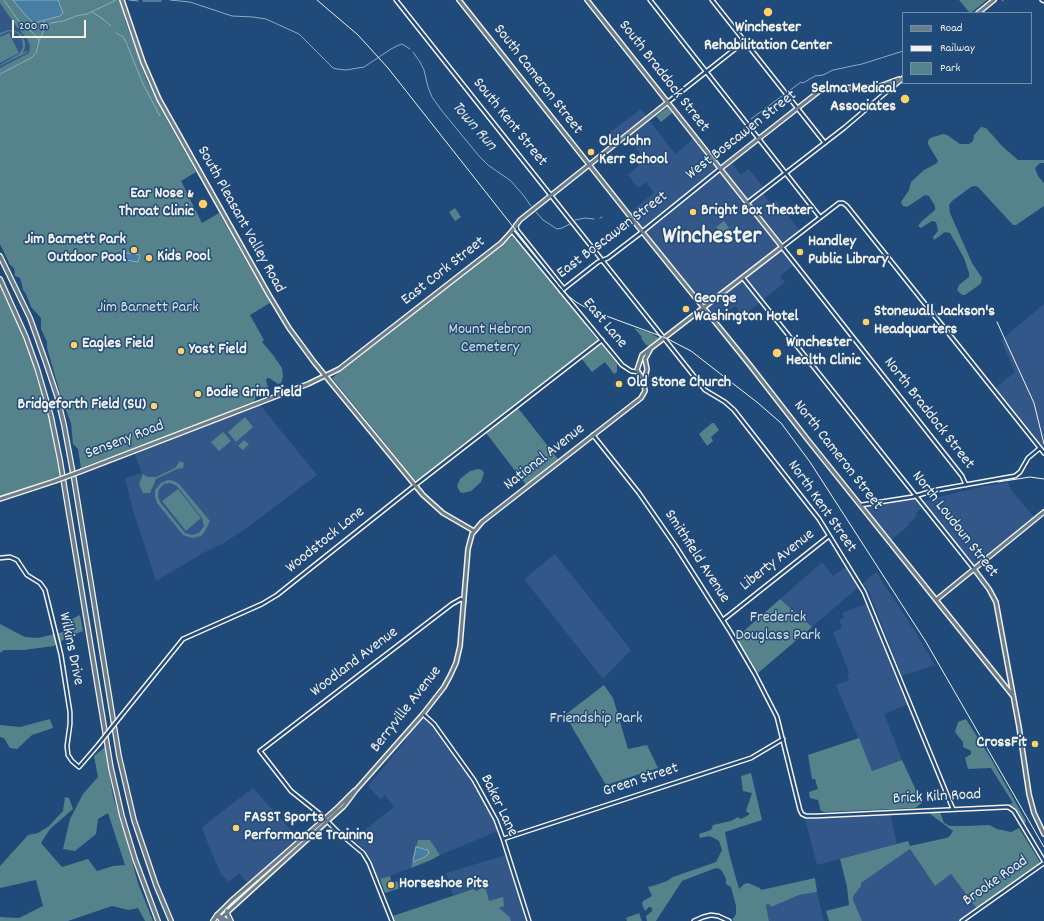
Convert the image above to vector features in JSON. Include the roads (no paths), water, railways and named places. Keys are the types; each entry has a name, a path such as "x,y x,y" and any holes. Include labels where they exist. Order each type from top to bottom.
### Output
{"highway":[{"path":"0,256 18,291 34,330 48,368 58,404 74,479 116,741 123,775 134,820 145,854 171,921"},
{"path":"0,279 28,343 51,416 60,460 111,768 131,846 158,921"},
{"path":"217,915 220,920 229,921 227,911"},
{"name":"Berryville Avenue","path":"213,921 217,915"}],"main road":[{"name":"South Pleasant Valley Road","path":"122,0 146,68 159,99 276,308 297,340 426,499 439,510 474,531"},
{"name":"South Cameron Street","path":"459,0 642,232"},
{"name":"South Braddock Street","path":"587,0 720,169"},
{"path":"979,12 994,0"},
{"path":"875,87 902,78"},
{"path":"890,89 902,79"},
{"name":"West Boscawen Street","path":"720,169 824,88 875,87 890,89"},
{"name":"East Cork Street","path":"258,403 325,376 346,364 501,243 516,224 668,102"},
{"name":"North Braddock Street","path":"720,169 782,247"},
{"name":"North Cameron Street","path":"642,232 860,506 1010,690"},
{"path":"644,382 639,373 638,366 642,355 665,339 782,247"},
{"path":"644,382 647,368 645,359 650,350"},
{"name":"East Lane","path":"638,366 643,364 646,365"},
{"path":"639,373 643,374 646,372"},
{"name":"National Avenue","path":"469,542 474,531 482,522 641,398 645,391 644,382"},
{"name":"Senseny Road","path":"0,499 82,471 258,403"},
{"path":"936,600 1044,512"},
{"name":"Berryville Avenue","path":"220,920 227,911 328,822 344,806 356,790 423,714 447,682 456,663 460,646 469,542"},
{"name":"North Loudoun Street","path":"974,569 989,589 996,602 1029,794 1034,813 1044,834"},
{"name":"Berryville Avenue","path":"217,915 356,790"},
{"path":"242,892 245,895"}],"street":[{"name":"South Kent Street","path":"396,0 603,260"},
{"path":"650,0 820,217"},
{"path":"712,0 825,143"},
{"path":"668,102 745,41"},
{"path":"747,203 825,143 890,89"},
{"name":"West Boscawen Street","path":"680,201 720,169"},
{"name":"East Boscawen Street","path":"561,291 598,262 642,232 680,201"},
{"path":"782,247 836,204 841,202 847,206 1044,453"},
{"path":"516,224 517,230 564,289"},
{"name":"East Lane","path":"512,231 622,365 639,373"},
{"name":"North Braddock Street","path":"782,247 957,471 966,485"},
{"name":"North Kent Street","path":"603,260 705,390 725,402 734,410 810,507 829,536 864,592 953,809"},
{"name":"North Loudoun Street","path":"743,278 974,569"},
{"name":"Woodstock Lane","path":"79,767 183,640 275,597 414,486 602,340"},
{"name":"East Lane","path":"630,370 638,366"},
{"name":"Smithfield Avenue","path":"593,435 639,493 655,516 755,674 772,706 783,739 802,814"},
{"path":"860,506 916,496 936,490 1015,476 1020,472 1028,458 1040,448"},
{"name":"Liberty Avenue","path":"722,620 829,536"},
{"name":"Wilkins Drive","path":"0,558 10,557 17,560 27,575 40,583 45,590 61,654 70,712 67,752 72,761 79,767"},
{"name":"Woodland Avenue","path":"324,819 291,790 260,751 452,604 461,599 464,601"},
{"name":"Baker Lane","path":"423,714 434,724 477,785 498,824 529,921"},
{"name":"Green Street","path":"503,838 751,758 783,739"},
{"name":"Brick Kiln Road","path":"802,814 806,816 816,816 1004,806 1011,808 1044,862"},
{"path":"324,819 365,856 392,921"},
{"name":"Brooke Road","path":"962,921 1044,862"},
{"path":"694,921 710,916 718,916 729,921"}],"waterway":[{"name":"Town Run","path":"0,74 31,58 36,53 39,41 34,34 18,20 4,0"},
{"name":"Town Run","path":"39,41 45,28 51,23 64,21 76,16 87,14 116,0"},
{"name":"Town Run","path":"129,0 138,1"},
{"name":"Town Run","path":"170,0 190,2 232,16 266,19 299,34 333,68 337,69 346,70 364,67 391,49 402,44 410,49"},
{"name":"Town Run","path":"143,1 161,1"},
{"path":"92,12 111,26"},
{"name":"Town Run","path":"44,21 45,28"},
{"path":"116,33 123,37 126,42 143,84 160,116"},
{"name":"Town Run","path":"789,91 801,82 803,83 815,76 823,75 833,70 862,64 902,51"},
{"name":"Town Run","path":"413,52 424,70 432,97 442,111 479,156 488,165 511,181 531,206"},
{"name":"Town Run","path":"751,119 782,96"},
{"name":"Town Run","path":"636,216 653,204"},
{"name":"Town Run","path":"536,212 543,220 557,229 570,224"},
{"name":"Town Run","path":"575,220 585,218 594,219"},
{"name":"Town Run","path":"616,231 628,222"}],"railway":[{"path":"317,0 358,35 388,68 566,294 590,310 666,338 691,351 758,403 781,423 810,462 926,642 1044,847"},
{"path":"997,322 1034,403 1044,444"},
{"path":"998,482 1030,477 1044,479"}],"place":[{"name":"Winchester Rehabilitation Center","path":"768,12"},
{"name":"Selma Medical Associates","path":"905,99"},
{"name":"Old John Kerr School","path":"591,152"},
{"name":"Ear Nose & Throat Clinic","path":"203,204"},
{"name":"Bright Box Theater","path":"693,212"},
{"name":"Jim Barnett Park Outdoor Pool","path":"134,250"},
{"name":"Handley Public Library","path":"800,252"},
{"name":"Kids Pool","path":"149,258"},
{"name":"George Washington Hotel","path":"686,309"},
{"name":"Stonewall Jackson's Headquarters","path":"866,322"},
{"name":"Eagles Field","path":"74,345"},
{"name":"Yost Field","path":"181,351"},
{"name":"Winchester Health Clinic","path":"777,353"},
{"name":"Old Stone Church","path":"619,384"},
{"name":"Bodie Grim Field","path":"198,394"},
{"name":"Bridgeforth Field (SU)","path":"154,406"},
{"name":"CrossFit","path":"1035,744"},
{"name":"FASST Sports Performance Training","path":"236,828"},
{"name":"Horseshoe Pits","path":"391,885"}],"district":[{"name":"Winchester","path":"712,239"}],"park label":[{"name":"Jim Barnett Park","path":"148,309"},
{"name":"Mount Hebron Cemetery","path":"490,340"},
{"name":"Frederick Douglass Park","path":"778,628"},
{"name":"Friendship Park","path":"596,720"}]}
